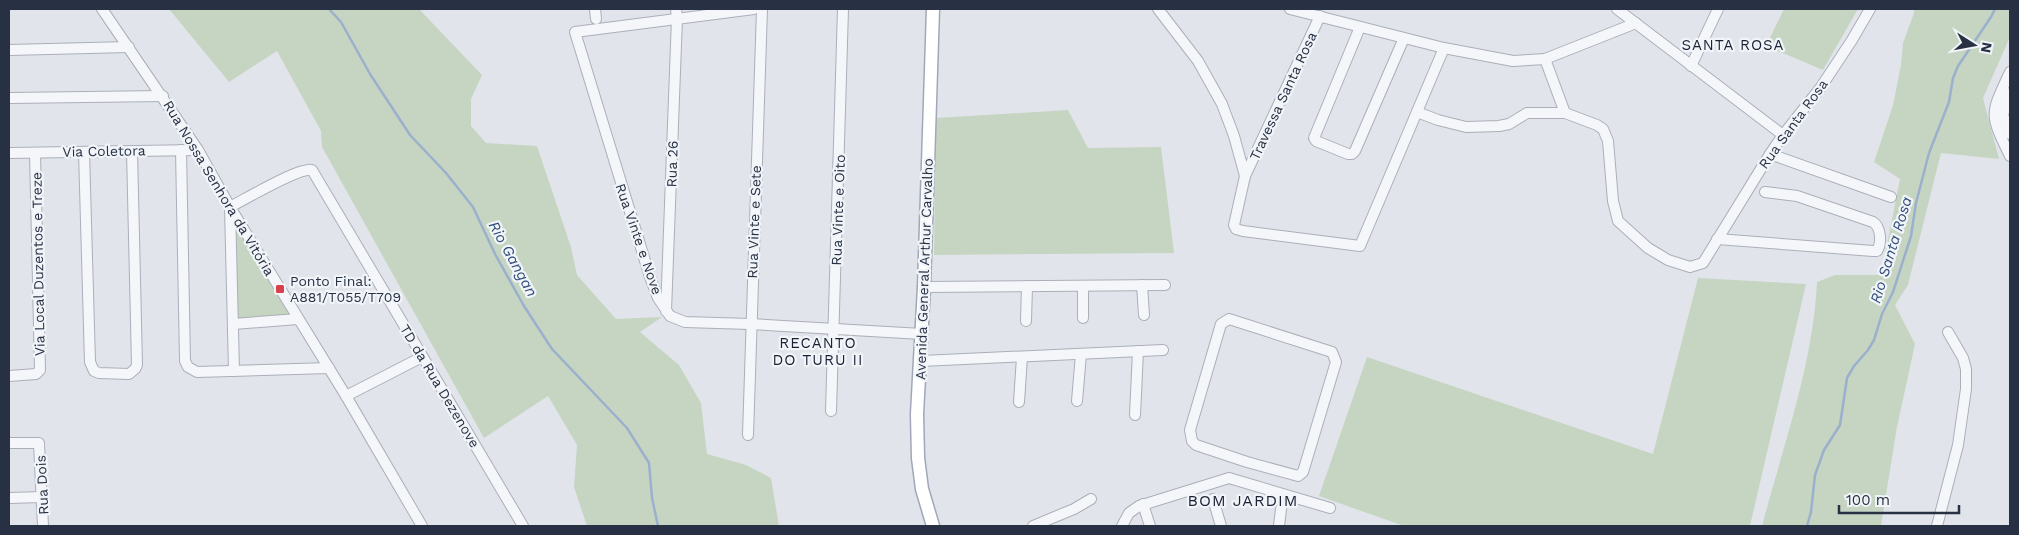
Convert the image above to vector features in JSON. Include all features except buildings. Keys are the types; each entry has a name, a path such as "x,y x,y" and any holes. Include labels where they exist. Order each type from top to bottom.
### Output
{"main road":[{"name":"Avenida General Arthur Carvalho","path":"933,9 924,287 917,414 918,458 922,489 934,526"}],"street":[{"name":"Rua Nossa Senhora da Vitória","path":"102,9 198,150 230,208 346,396 422,526"},
{"path":"677,13 754,9"},
{"name":"Rua Vinte e Sete","path":"748,435 750,324 762,9"},
{"name":"Rua Vinte e Oito","path":"831,411 835,328 843,9"},
{"name":"Travessa Santa Rosa","path":"1158,9 1186,43 1222,104 1234,136 1245,176"},
{"path":"1290,9 1444,48 1498,60 1520,61 1545,59 1636,23"},
{"path":"1617,9 1783,134"},
{"path":"1691,66 1718,9"},
{"name":"Rua Santa Rosa","path":"1718,240 1783,134 1821,86 1870,9"},
{"name":"Rua Vinte e Nove","path":"677,13 575,32 650,277 658,298 666,311 670,316 685,322 835,328 922,334"},
{"name":"Rua 26","path":"666,311 677,13"},
{"name":"Travessa Santa Rosa","path":"1320,16 1245,176 1234,220 1234,228 1243,231 1360,246 1417,112"},
{"path":"1360,27 1314,138 1316,141 1348,154 1352,154 1355,151 1404,38"},
{"path":"9,50 129,46"},
{"path":"1444,48 1417,112 1438,120 1485,128 1509,124 1527,113 1565,113 1603,129 1608,141 1614,212 1618,221 1648,248 1668,260 1690,267 1703,263 1718,240 1873,251 1877,250 1880,246 1878,228 1873,222 1804,198 1765,192"},
{"path":"1545,59 1565,113"},
{"path":"2010,72 1998,97 1993,114 1995,126 2010,156"},
{"path":"2010,94 2008,107 2003,119 2010,134"},
{"path":"9,98 163,96"},
{"path":"181,150 185,362 196,372 329,368"},
{"name":"Via Coletora","path":"9,153 198,150"},
{"path":"84,152 90,362 94,371 129,374 137,365 132,151"},
{"name":"Via Local Duzentos e Treze","path":"9,376 36,374 40,370 35,152"},
{"path":"1770,154 1890,197"},
{"name":"TD da Rua Dezenove","path":"230,208 279,181 305,170 312,170 523,526"},
{"path":"230,208 234,371"},
{"path":"1142,285 1144,315"},
{"path":"924,287 1165,285"},
{"path":"1026,321 1027,286"},
{"path":"1083,318 1084,286"},
{"path":"233,324 298,319"},
{"path":"1229,319 1332,352 1336,362 1303,472 1298,476 1294,476 1247,462 1196,445 1190,436 1190,430 1221,324 1229,319"},
{"path":"1937,526 1958,446 1966,389 1966,369 1963,358 1948,332"},
{"path":"921,361 1163,350"},
{"path":"1135,415 1138,351"},
{"path":"1077,401 1081,354"},
{"path":"346,396 422,357"},
{"path":"1019,402 1022,357"},
{"name":"Rua Dois","path":"9,443 39,443 44,526"},
{"path":"1241,480 1247,462"},
{"path":"1122,526 1129,513 1143,504 1229,478 1330,508"},
{"path":"9,498 42,497"},
{"path":"1033,526 1074,509 1091,499"},
{"path":"1213,499 1221,526"},
{"path":"1143,504 1150,526"},
{"path":"1279,526 1282,509"}],"green space":[{"path":"169,9 419,9 482,75 471,99 471,126 486,143 537,146 571,247 577,275 616,319 662,317 640,332 679,365 701,403 707,454 746,465 771,478 779,526 587,526 574,487 577,445 548,396 484,438 322,147 321,131 277,51 229,82"},
{"path":"1784,9 1858,9 1823,70 1766,46"},
{"path":"1914,9 2010,9 2010,37 1983,98 1999,159 1941,153 1908,285 1895,305 1915,344 1897,427 1881,526 1762,526 1788,436 1810,344 1817,282 1835,275 1881,275 1900,179 1874,162 1893,105 1901,65 1903,43"},
{"path":"1068,110 1088,148 1161,147 1174,253 934,255 936,118"},
{"path":"234,222 291,317 236,321"},
{"path":"1698,278 1806,284 1750,526 1404,526 1319,496 1367,357 1653,454"}],"waterway":[{"name":"Rio Gangan","path":"329,9 341,22 370,74 410,135 446,173 473,207 495,254 524,306 552,349 627,428 649,463 652,498 658,526"},
{"name":"Rio Santa Rosa","path":"1807,526 1811,512 1815,475 1824,450 1840,425 1847,378 1874,340 1882,314 1893,292 1911,236 1916,203 1929,153 1949,102 1953,78 1958,66 1995,9"}],"place":[{"name":"Ponto Final: A881/T055/T709","path":"280,289"}],"district":[{"name":"SANTA ROSA","path":"1733,45"},
{"name":"RECANTO DO TURU II","path":"818,352"},
{"name":"BOM JARDIM","path":"1243,500"}]}
